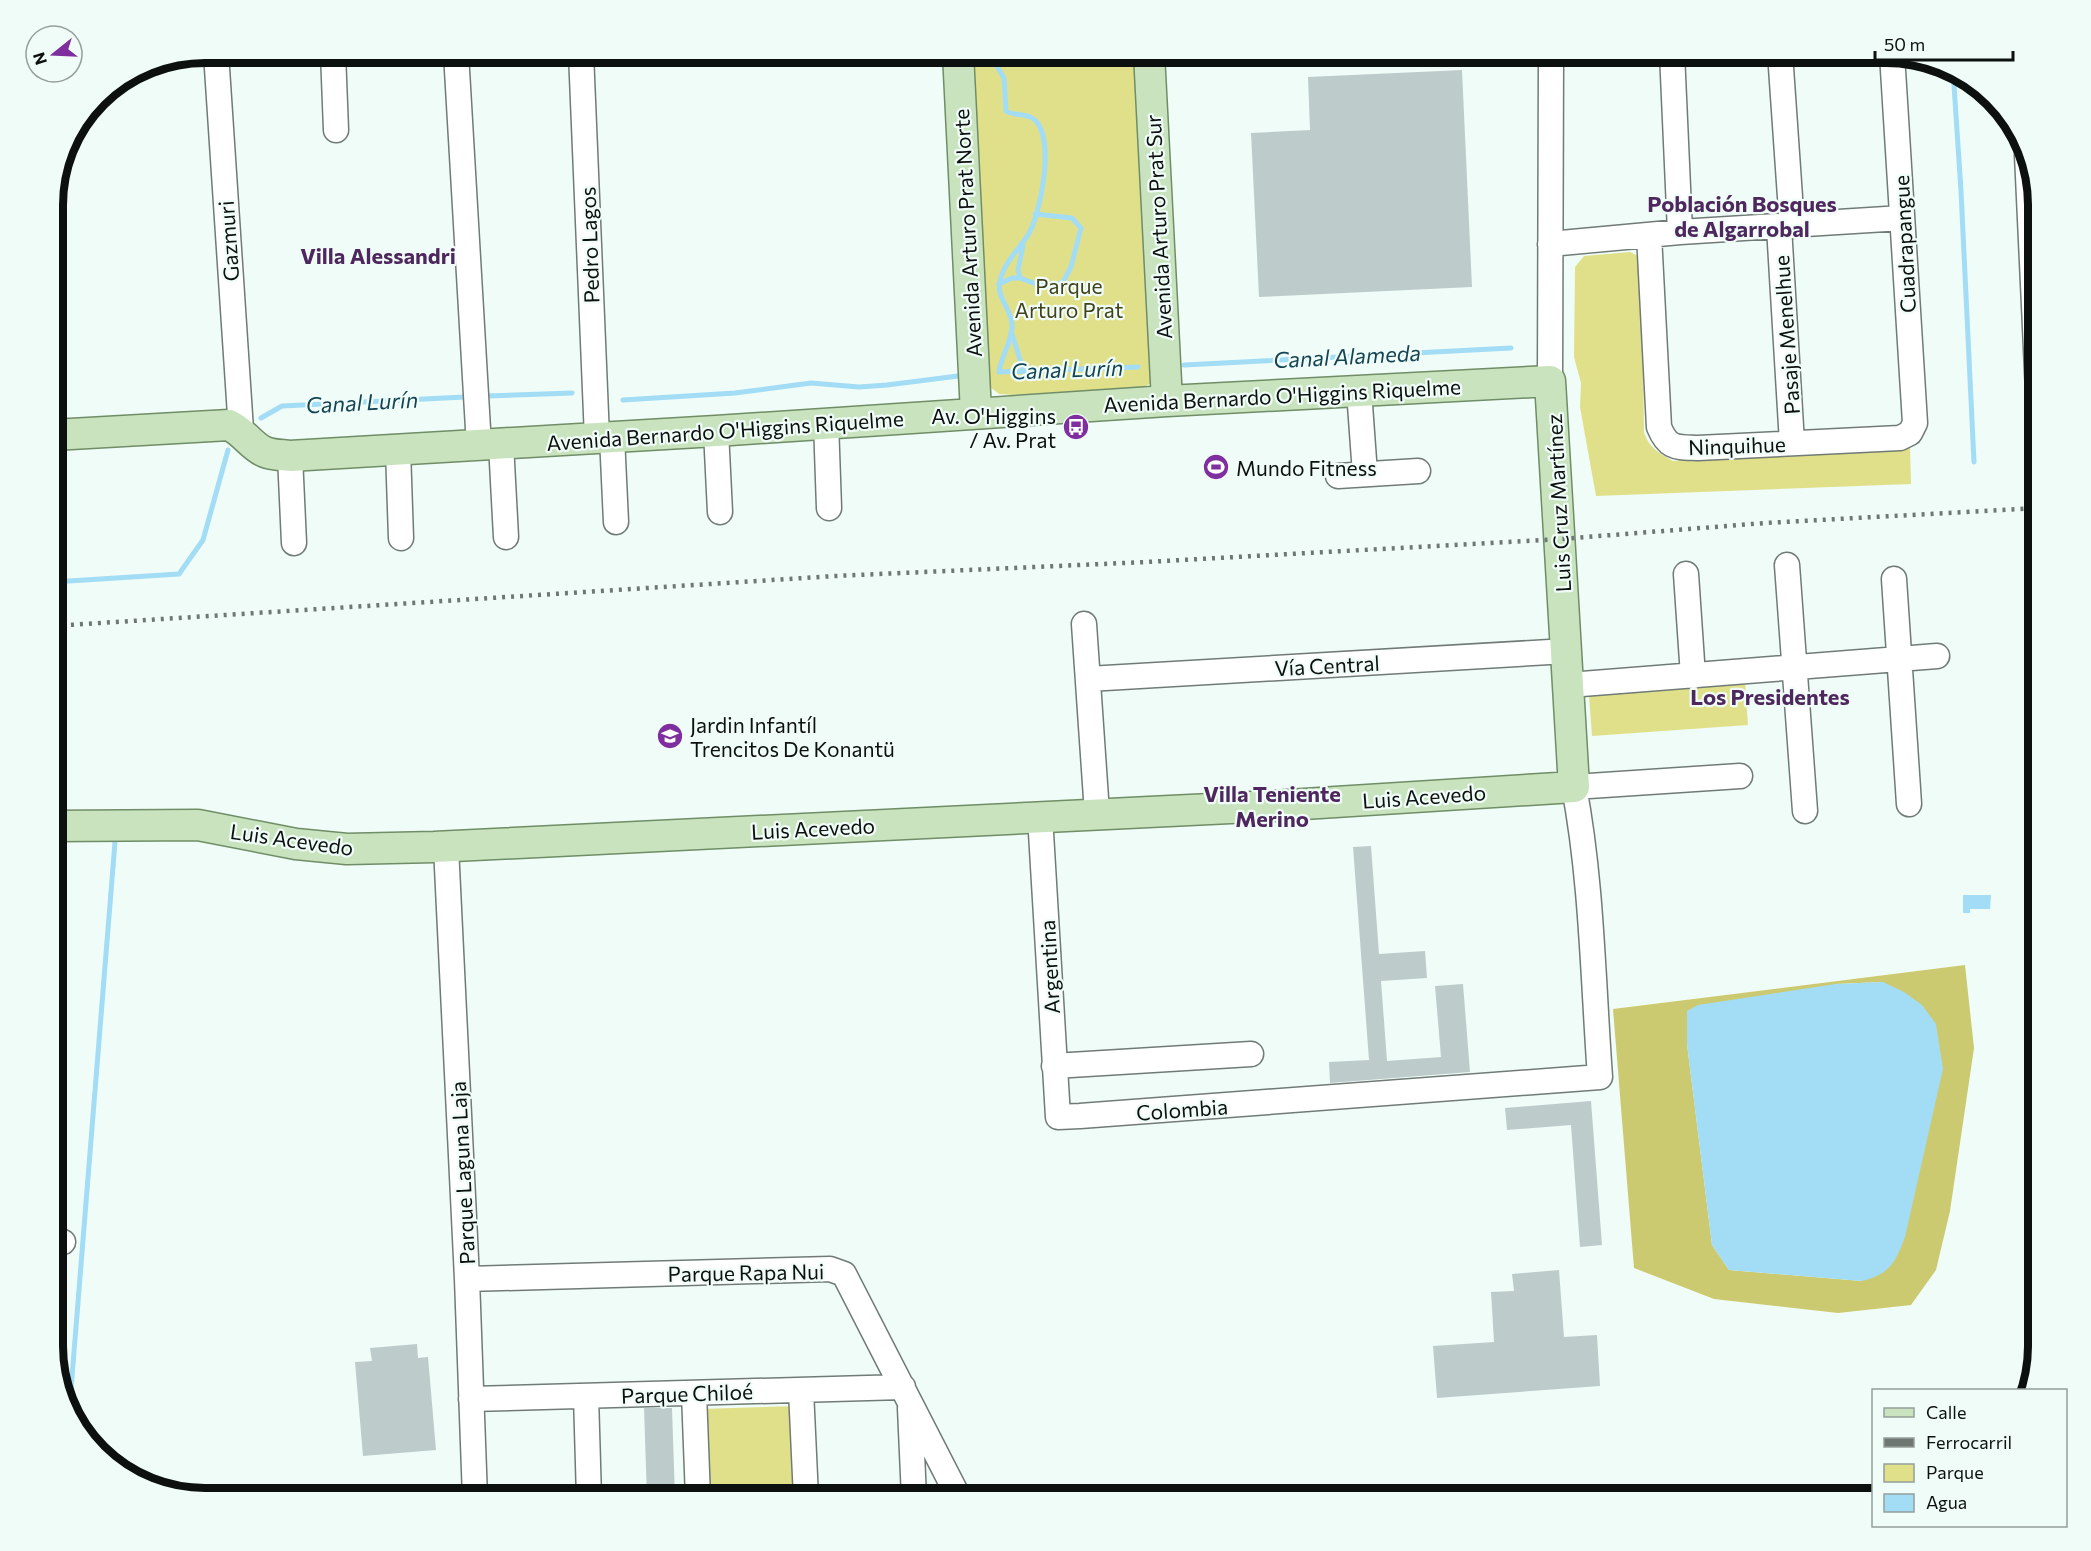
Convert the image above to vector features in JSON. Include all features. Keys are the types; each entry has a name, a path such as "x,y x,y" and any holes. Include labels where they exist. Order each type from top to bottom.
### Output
{"main road":[{"name":"Avenida Arturo Prat Norte","path":"959,63 976,413"},
{"name":"Avenida Arturo Prat Sur","path":"1150,63 1167,401"},
{"name":"Avenida Bernardo O'Higgins Riquelme","path":"241,430 250,442 265,452 290,456 1167,401 1550,381"},
{"name":"Luis Cruz Martínez","path":"1550,381 1574,787"},
{"path":"63,434 218,424 229,425 241,430"},
{"name":"Luis Acevedo","path":"63,826 198,825 296,844 347,849 446,847 1272,806 1574,787"}],"street":[{"name":"Gazmuri","path":"217,63 241,430"},
{"path":"333,63 336,130"},
{"path":"457,63 490,445 506,537"},
{"name":"Pedro Lagos","path":"582,63 605,438 616,522"},
{"name":"Luis Cruz Martínez","path":"1550,381 1551,63"},
{"path":"1672,63 1680,232"},
{"name":"Pasaje Menelhue","path":"1780,63 1792,443"},
{"name":"Cuadrapangue","path":"1893,63 1915,423 1910,433"},
{"path":"1550,244 1680,232 1902,218"},
{"name":"Ninquihue","path":"1649,235 1659,427 1663,438 1676,447 1900,438 1910,433"},
{"path":"1359,391 1365,474"},
{"path":"826,422 829,508"},
{"path":"716,431 720,512"},
{"path":"398,450 401,538"},
{"path":"290,456 294,543"},
{"path":"1338,476 1418,471"},
{"path":"1787,565 1805,811"},
{"path":"1686,574 1693,676"},
{"path":"1894,579 1909,804"},
{"path":"1084,624 1097,813"},
{"name":"Vía Central","path":"1088,679 1567,651"},
{"path":"1569,685 1937,656"},
{"path":"1574,787 1740,776"},
{"name":"Colombia","path":"1058,1117 1600,1077 1581,822 1574,787"},
{"name":"Argentina","path":"1040,816 1058,1117"},
{"name":"Parque Laguna Laja","path":"446,847 475,1488"},
{"path":"1054,1066 1251,1054"},
{"name":"Parque Rapa Nui","path":"467,1279 830,1269 844,1274 954,1488"},
{"path":"801,1390 806,1488"},
{"name":"Parque Chiloé","path":"471,1399 801,1390 906,1393"},
{"path":"694,1393 698,1488"},
{"path":"906,1393 913,1488"},
{"path":"586,1396 589,1488"}],"green space":[{"name":"Parque Arturo Prat","path":"974,63 1139,63 1152,383 1143,387 1013,395 999,394 990,387"},
{"path":"1630,252 1642,258 1644,432 1655,450 1673,461 1910,447 1911,484 1596,496 1580,407 1581,383 1574,357 1575,267 1584,256"},
{"path":"1745,681 1748,725 1592,736 1589,696 1594,691"},
{"path":"795,1406 799,1488 703,1488 700,1409"}],"shaded area":[{"path":"1965,965 1974,1048 1950,1211 1936,1270 1911,1305 1838,1313 1714,1299 1634,1268 1613,1009","holes":["1883,982 1862,1281 1729,1270 1712,1245 1687,1044 1836,984"]}],"water":[{"path":"1963,895 1991,895 1990,909 1970,909 1970,913 1963,913"},
{"path":"1883,982 1904,992 1922,1005 1936,1024 1943,1069 1905,1237 1898,1254 1885,1271 1862,1281 1729,1270 1712,1245 1687,1044 1687,1011 1698,1005 1836,984"}],"building":[{"path":"1462,70 1472,287 1259,297 1251,133 1310,130 1308,77"},
{"path":"1371,846 1379,954 1425,951 1427,978 1381,981 1387,1061 1441,1057 1435,986 1463,984 1470,1072 1330,1083 1329,1062 1369,1060 1353,847"},
{"path":"1591,1101 1602,1245 1580,1247 1571,1125 1507,1130 1505,1108"},
{"path":"1559,1270 1564,1337 1597,1335 1600,1386 1437,1398 1433,1346 1494,1342 1491,1292 1514,1291 1512,1274"},
{"path":"417,1344 418,1358 428,1357 436,1450 363,1456 355,1362 372,1361 370,1348"},
{"path":"644,1408 672,1408 675,1488 647,1488"}],"waterway":[{"name":"Canal Lurín","path":"995,63 1004,78 1006,111 1029,116 1040,126 1045,156 1042,193 1033,225 1008,262 1000,281 1000,292 1011,319 1012,330 999,372 1138,367"},
{"path":"1954,80 1974,462"},
{"path":"999,284 1012,278 1020,278 1036,284 1051,286 1063,282 1071,267 1081,228 1072,218 1035,214"},
{"path":"1020,278 1018,270 1023,246"},
{"name":"Canal Alameda","path":"1012,334 1024,372"},
{"name":"Canal Alameda","path":"1184,365 1511,348"},
{"name":"Canal Lurín","path":"623,400 735,393 811,383 859,387 887,385 966,375"},
{"name":"Canal Lurín","path":"487,396 572,393"},
{"name":"Canal Lurín","path":"261,418 282,406 465,397"},
{"name":"Canal Lurín","path":"63,581 179,574 203,540 228,450"},
{"path":"71,1391 115,842"}],"railway":[{"path":"63,625 835,576 1146,562 1561,539 1765,523 2028,509"}],"place":[{"name":"Av. O'Higgins / Av. Prat","path":"1076,427"},
{"name":"Mundo Fitness","path":"1216,467"},
{"name":"Jardin Infantíl Trencitos De Konantü","path":"670,736"}],"district":[{"name":"Población Bosques de Algarrobal","path":"1742,216"},
{"name":"Villa Alessandri","path":"378,255"},
{"name":"Los Presidentes","path":"1770,696"},
{"name":"Villa Teniente Merino","path":"1272,806"}]}
